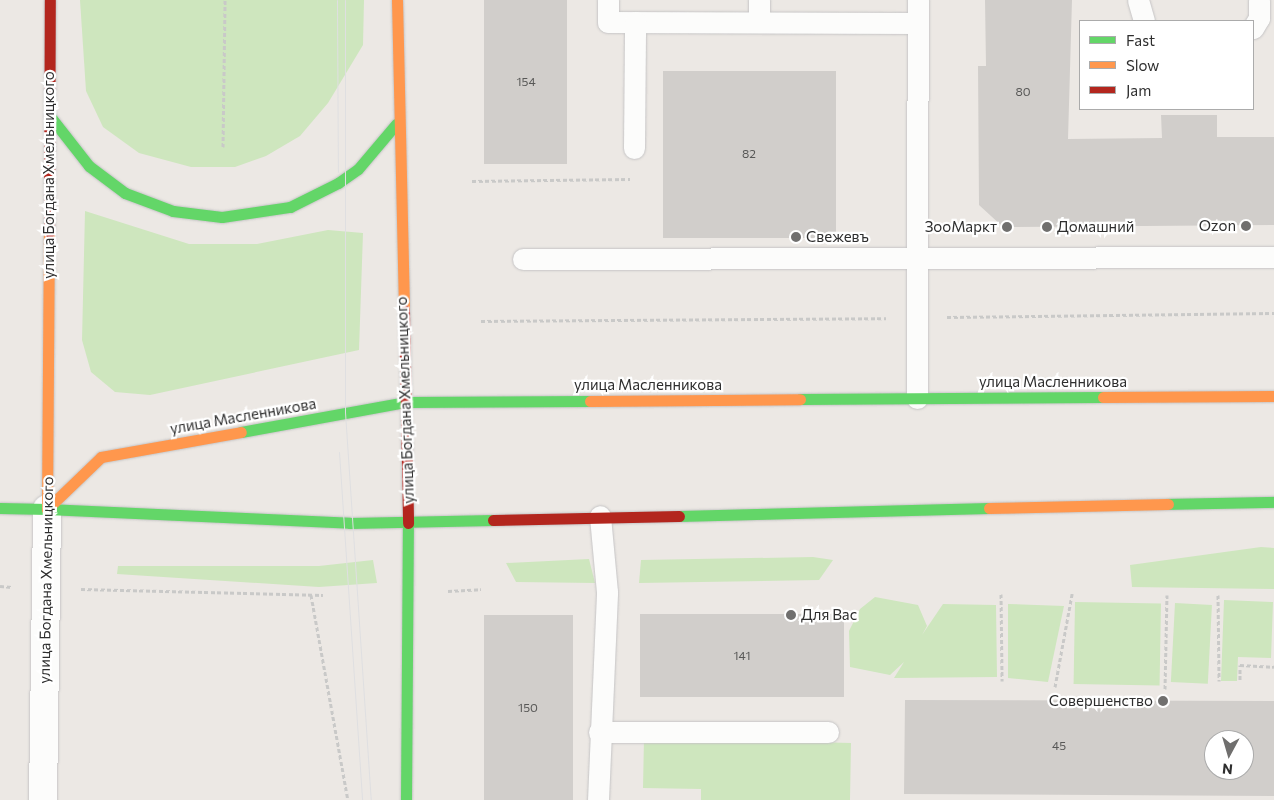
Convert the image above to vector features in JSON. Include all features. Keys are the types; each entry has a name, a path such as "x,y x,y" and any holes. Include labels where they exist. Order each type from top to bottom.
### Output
{"main road":[{"name":"улица Богдана Хмельницкого","path":"48,509 50,0"},
{"name":"улица Богдана Хмельницкого","path":"397,0 396,124 406,402 408,523 406,800"},
{"path":"49,115 89,166 125,193 173,211 222,217 290,207 338,183 358,169 396,124"},
{"name":"улица Масленникова","path":"48,509 101,457 406,402 1274,396"},
{"path":"0,508 308,522 408,523 600,516 1274,502"}],"street":[{"name":"улица Богдана Хмельницкого","path":"43,800 48,509"}],"lane":[{"path":"608,0 608,22 918,23"},
{"path":"759,0 759,22"},
{"path":"917,398 918,0"},
{"path":"1138,0 1144,20"},
{"path":"1254,23 1259,0"},
{"path":"634,148 635,22"},
{"path":"523,259 1274,257"},
{"path":"598,800 598,732 607,592 600,516"},
{"path":"598,732 828,732"}],"path":[{"path":"223,147 225,0"},
{"path":"472,180 628,181 634,172 634,148"},
{"path":"482,321 1274,313"},
{"path":"0,586 323,595"},
{"path":"448,590 481,589"},
{"path":"1000,594 1002,681"},
{"path":"1055,687 1072,594"},
{"path":"312,595 348,800"},
{"path":"1165,689 1167,595"},
{"path":"1218,596 1218,681"},
{"path":"1240,680 1240,665 1274,667"}],"green space":[{"path":"80,0 364,0 363,45 328,103 300,136 266,156 235,167 191,167 139,153 103,127 86,91"},
{"path":"85,211 189,244 257,244 328,230 363,233 359,350 150,395 115,392 91,372 82,340"},
{"path":"1261,547 1274,548 1274,589 1132,587 1130,565"},
{"path":"813,557 833,560 819,580 639,583 641,560"},
{"path":"589,559 595,583 516,582 506,563"},
{"path":"373,560 377,583 319,587 117,574 118,566 319,566"},
{"path":"875,597 918,605 927,626 922,635 943,604 996,605 997,677 894,678 904,662 890,675 850,667 849,631 860,609"},
{"path":"1224,600 1273,602 1271,658 1238,657 1237,681 1221,681"},
{"path":"1075,602 1161,604 1160,685 1074,684"},
{"path":"1175,603 1212,605 1208,684 1171,682"},
{"path":"1008,604 1064,606 1048,682 1008,678"},
{"path":"644,738 851,743 850,800 701,800 701,789 643,788"}],"building":[{"path":"484,0 567,0 567,164 484,164"},
{"path":"985,0 1072,0 1068,139 1162,138 1161,115 1217,115 1217,137 1274,137 1274,225 1003,227 979,205 978,66 986,66"},
{"path":"663,71 836,71 836,238 663,238"},
{"path":"640,614 844,614 844,697 640,697"},
{"path":"484,615 573,615 573,800 484,800"},
{"path":"905,700 1274,701 1274,796 904,794"}],"tram line":[{"path":"337,0 338,172"},
{"path":"345,0 345,412 371,800"},
{"path":"339,452 362,800"}],"traffic: fast":[{"path":"49,115 89,166 125,193 173,211 222,217 290,207 338,183 358,169 396,124"},
{"path":"800,399 1103,397"},
{"path":"241,432 406,402 590,401"},
{"path":"1168,504 1274,502"},
{"path":"0,508 47,509"},
{"path":"679,516 989,508"},
{"path":"47,509 350,523 493,520"},
{"path":"406,800 408,523"}],"traffic: slow":[{"path":"397,0 404,310"},
{"path":"47,509 49,232"},
{"path":"1103,397 1274,396"},
{"path":"590,401 800,399"},
{"path":"47,509 101,457 241,432"},
{"path":"989,508 1168,504"}],"traffic: jam":[{"path":"49,232 50,0"},
{"path":"404,310 408,523"},
{"path":"493,520 679,516"}],"place":[{"name":"Ozon","path":"1246,226"},
{"name":"ЗооМаркт","path":"1007,227"},
{"name":"Домашний","path":"1047,227"},
{"name":"Свежевъ","path":"796,237"},
{"name":"Для Вас","path":"791,615"},
{"name":"Совершенство","path":"1163,701"}]}
